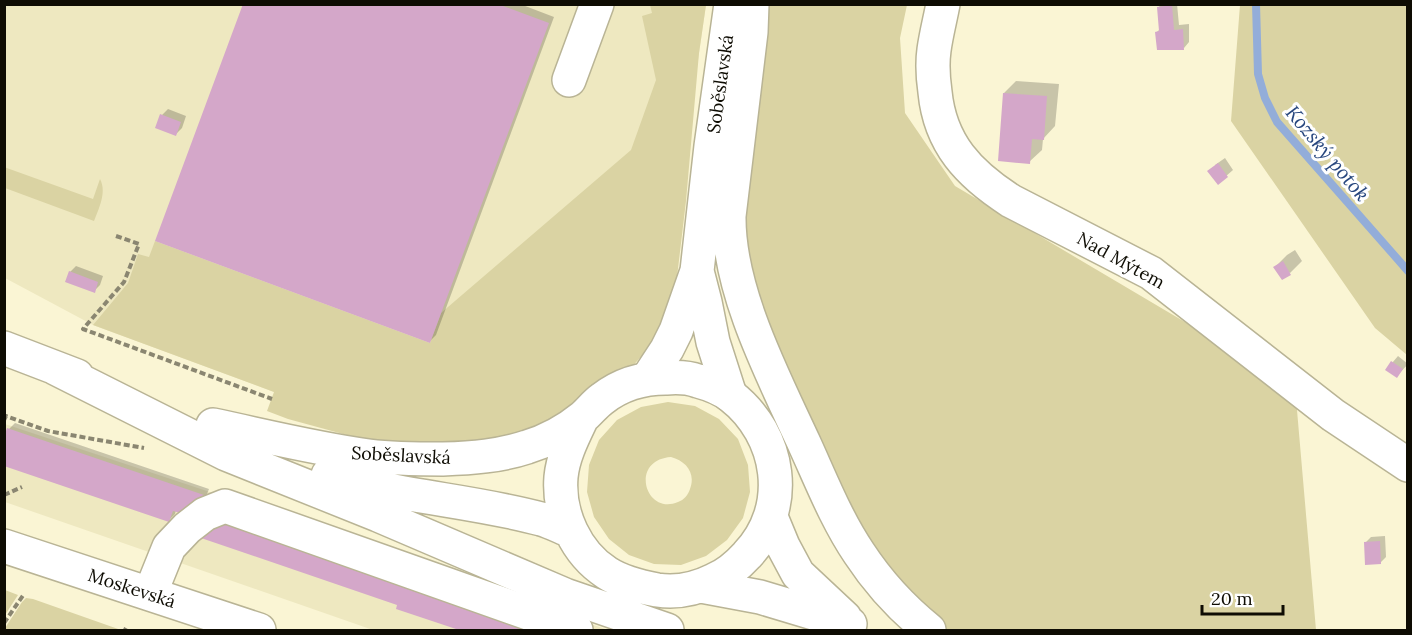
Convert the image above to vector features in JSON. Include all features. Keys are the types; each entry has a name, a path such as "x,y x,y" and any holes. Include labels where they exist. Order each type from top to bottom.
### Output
{"main road":[{"path":"569,80 597,4"},
{"name":"Soběslavská","path":"648,378 667,350 676,331 697,271 711,146 731,4"},
{"path":"752,4 751,32 729,216 732,257 740,287 759,341 790,413 843,526 859,553 879,579 929,630"},
{"name":"Nad Mýtem","path":"943,4 934,52 933,77 936,105 951,145 975,175 1011,201 1151,273 1334,415 1407,465"},
{"name":"Soběslavská","path":"697,271 712,342 730,395"},
{"name":"Soběslavská","path":"4,348 213,425 269,454 296,465 350,482 400,494 508,511 543,520 571,531"},
{"path":"55,368 226,454 378,515 565,595 667,630"},
{"name":"Soběslavská","path":"213,425 371,456 406,459 477,457 506,453 549,438 582,418 602,398 626,385 648,378 681,377 695,380 730,395 746,410 758,426 768,448 775,470 775,500 771,517 754,548 733,570 701,586 678,591 656,590 625,581 595,564 584,553 571,531 564,514 561,497 564,462 582,418"},
{"path":"150,594 169,546 187,528 206,514 225,506 576,630"},
{"path":"771,517 798,574 855,627"},
{"name":"Moskevská","path":"4,546 259,630"},
{"path":"701,586 760,597 855,627"}],"path":[{"path":"116,236 139,244 124,282 82,329 272,399"},
{"path":"4,420 6,416 48,431 146,448"},
{"path":"4,495 22,487"},
{"path":"4,623 24,594"}],"shaded area":[{"path":"4,5 706,5 675,219 652,305 274,392 93,325 5,278"},
{"path":"650,5 706,5 699,53 677,277 662,330 647,350 630,369 567,413 512,438 410,447 354,437 267,411 274,392 93,325 128,283 138,254 149,257 155,241 430,343 441,313 631,150 656,80 642,16 652,13"},
{"path":"767,5 907,5 900,38 905,113 955,186 1295,387 1316,630 948,630 869,549 768,340 740,225"},
{"path":"1240,5 1407,5 1407,355 1375,328 1231,121"},
{"path":"4,167 93,199 100,179 103,189 94,221 5,188"},
{"path":"668,402 695,406 719,419 738,439 748,465 750,492 743,518 727,540 706,556 681,565 654,564 629,555 609,539 594,517 587,492 589,465 599,440 617,420 641,407","holes":["671,457 685,465 691,473 692,483 684,499 667,504 657,501 650,495 646,486 646,476 650,467 658,460"]},
{"path":"5,424 243,503 608,630 373,630 5,502"},
{"path":"4,591 18,595 5,615"},
{"path":"26,598 33,599 121,630 5,630"}],"building":[{"path":"243,4 504,4 503,6 549,23 430,343 155,241"},
{"path":"1172,5 1174,30 1183,29 1184,50 1157,50 1155,32 1159,31 1157,7"},
{"path":"1003,93 1047,96 1044,140 1032,139 1030,164 998,161"},
{"path":"160,114 181,122 176,136 155,128"},
{"path":"1218,163 1228,177 1218,185 1207,171"},
{"path":"1283,261 1291,275 1282,280 1273,267"},
{"path":"69,271 98,282 95,293 65,282"},
{"path":"1391,361 1403,369 1397,378 1385,370"},
{"path":"7,428 204,495 200,507 184,514 173,511 169,522 4,466 4,437"},
{"path":"220,519 534,630 459,630 396,609 397,605 201,538 205,528"},
{"path":"1380,541 1381,564 1365,565 1364,542"}],"waterway":[{"name":"Kozský potok","path":"1256,4 1258,74 1265,98 1277,122 1408,271"}]}
